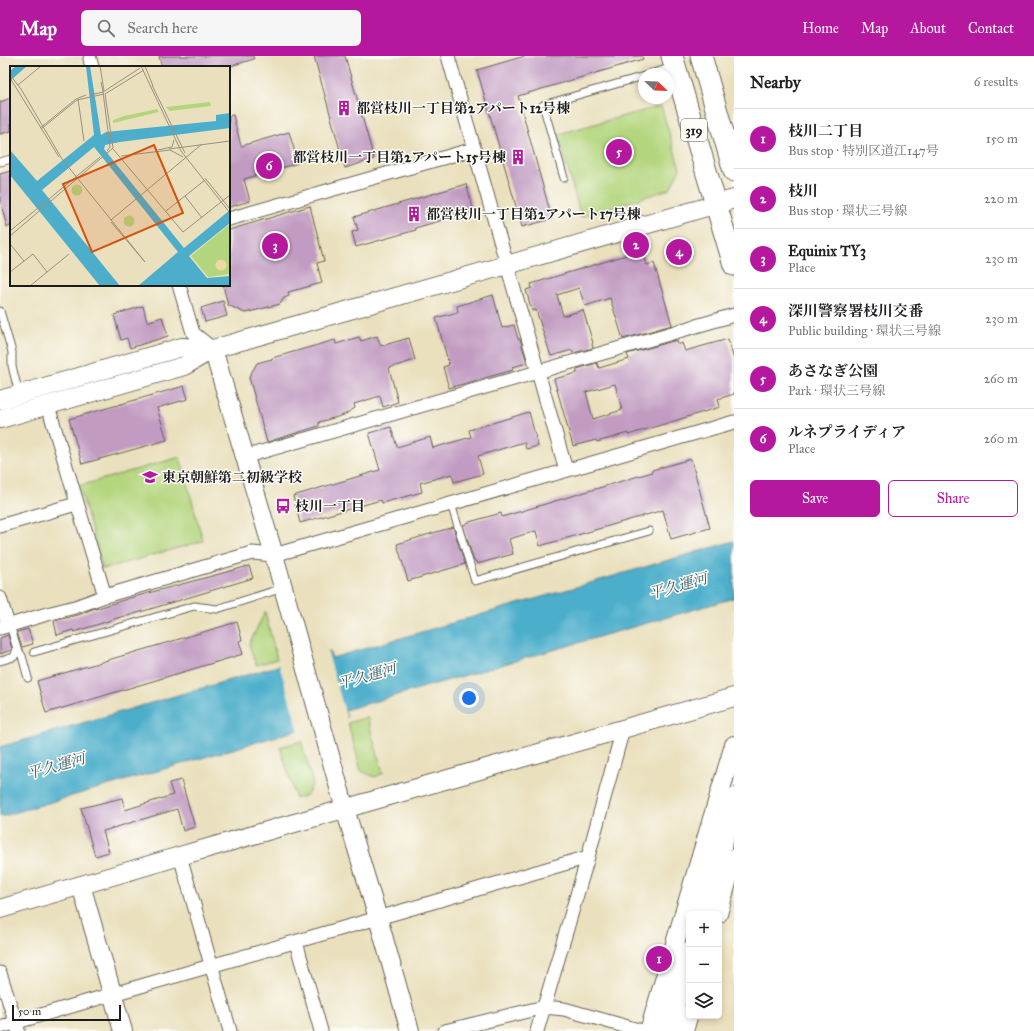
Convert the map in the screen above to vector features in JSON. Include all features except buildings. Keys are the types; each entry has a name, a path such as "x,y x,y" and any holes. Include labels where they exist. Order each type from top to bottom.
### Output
{"highway":[{"path":"701,911 734,799"},
{"path":"666,1031 686,963"}],"main road":[{"name":"319","path":"702,56 734,171"},
{"name":"319","path":"673,61 725,202 734,265"}],"street":[{"path":"448,56 566,470"},
{"path":"230,219 474,148"},
{"path":"0,419 184,366 214,349 507,266 725,202"},
{"path":"179,286 192,333 214,349 410,1031"},
{"path":"244,456 734,315"},
{"path":"0,400 182,347 214,349"},
{"path":"48,406 76,504 105,596"},
{"path":"0,598 6,626 75,607 105,596 252,553 274,555 734,422"},
{"path":"0,526 76,504"},
{"path":"0,909 180,856 734,698"},
{"path":"537,1031 588,857 623,729"},
{"path":"650,1031 734,745"},
{"path":"180,856 230,1031"},
{"path":"0,1027 17,1027 113,994 588,857"},
{"path":"719,911 734,858"},
{"path":"81,885 123,1031"},
{"path":"296,942 321,1031"},
{"path":"0,973 17,1027"},
{"path":"445,1031 544,1007 564,1009 642,1031"},
{"path":"684,1031 688,1019"}],"lane":[{"path":"661,68 673,61"},
{"path":"564,178 543,104 638,78"},
{"path":"0,162 10,159"},
{"path":"0,311 12,352 12,366 19,394"},
{"path":"451,504 475,581 649,531"},
{"path":"34,652 194,606 217,609 283,588"},
{"path":"6,626 22,656 28,678"},
{"path":"0,661 14,657 17,649"}],"green space":[{"path":"661,106 680,169 670,189 581,217 558,134"},
{"path":"180,457 203,541 103,569 79,486"},
{"path":"265,612 277,659 256,665 249,644"},
{"path":"367,717 383,773 375,777 361,771 348,723"},
{"path":"301,741 313,783 307,795 296,799 280,747"}],"water":[{"name":"平久運河","path":"734,541 734,598 345,710 347,718 298,730 0,817 0,747 329,651 332,658"}],"pier":[{"path":"327,650 347,720 299,732 279,664"}],"place":[{"name":"都営枝川一丁目第2アパート12号棟","path":"344,108"},
{"name":"あさなぎ公園","path":"619,152"},
{"name":"都営枝川一丁目第2アパート15号棟","path":"518,157"},
{"name":"ルネプライディア","path":"269,166"},
{"name":"都営枝川一丁目第2アパート17号棟","path":"414,214"},
{"name":"枝川","path":"636,245"},
{"name":"Equinix TY3","path":"275,246"},
{"name":"深川警察署枝川交番","path":"679,252"},
{"name":"東京朝鮮第二初級学校","path":"150,477"},
{"name":"枝川一丁目","path":"283,506"},
{"name":"枝川二丁目","path":"659,959"}]}
